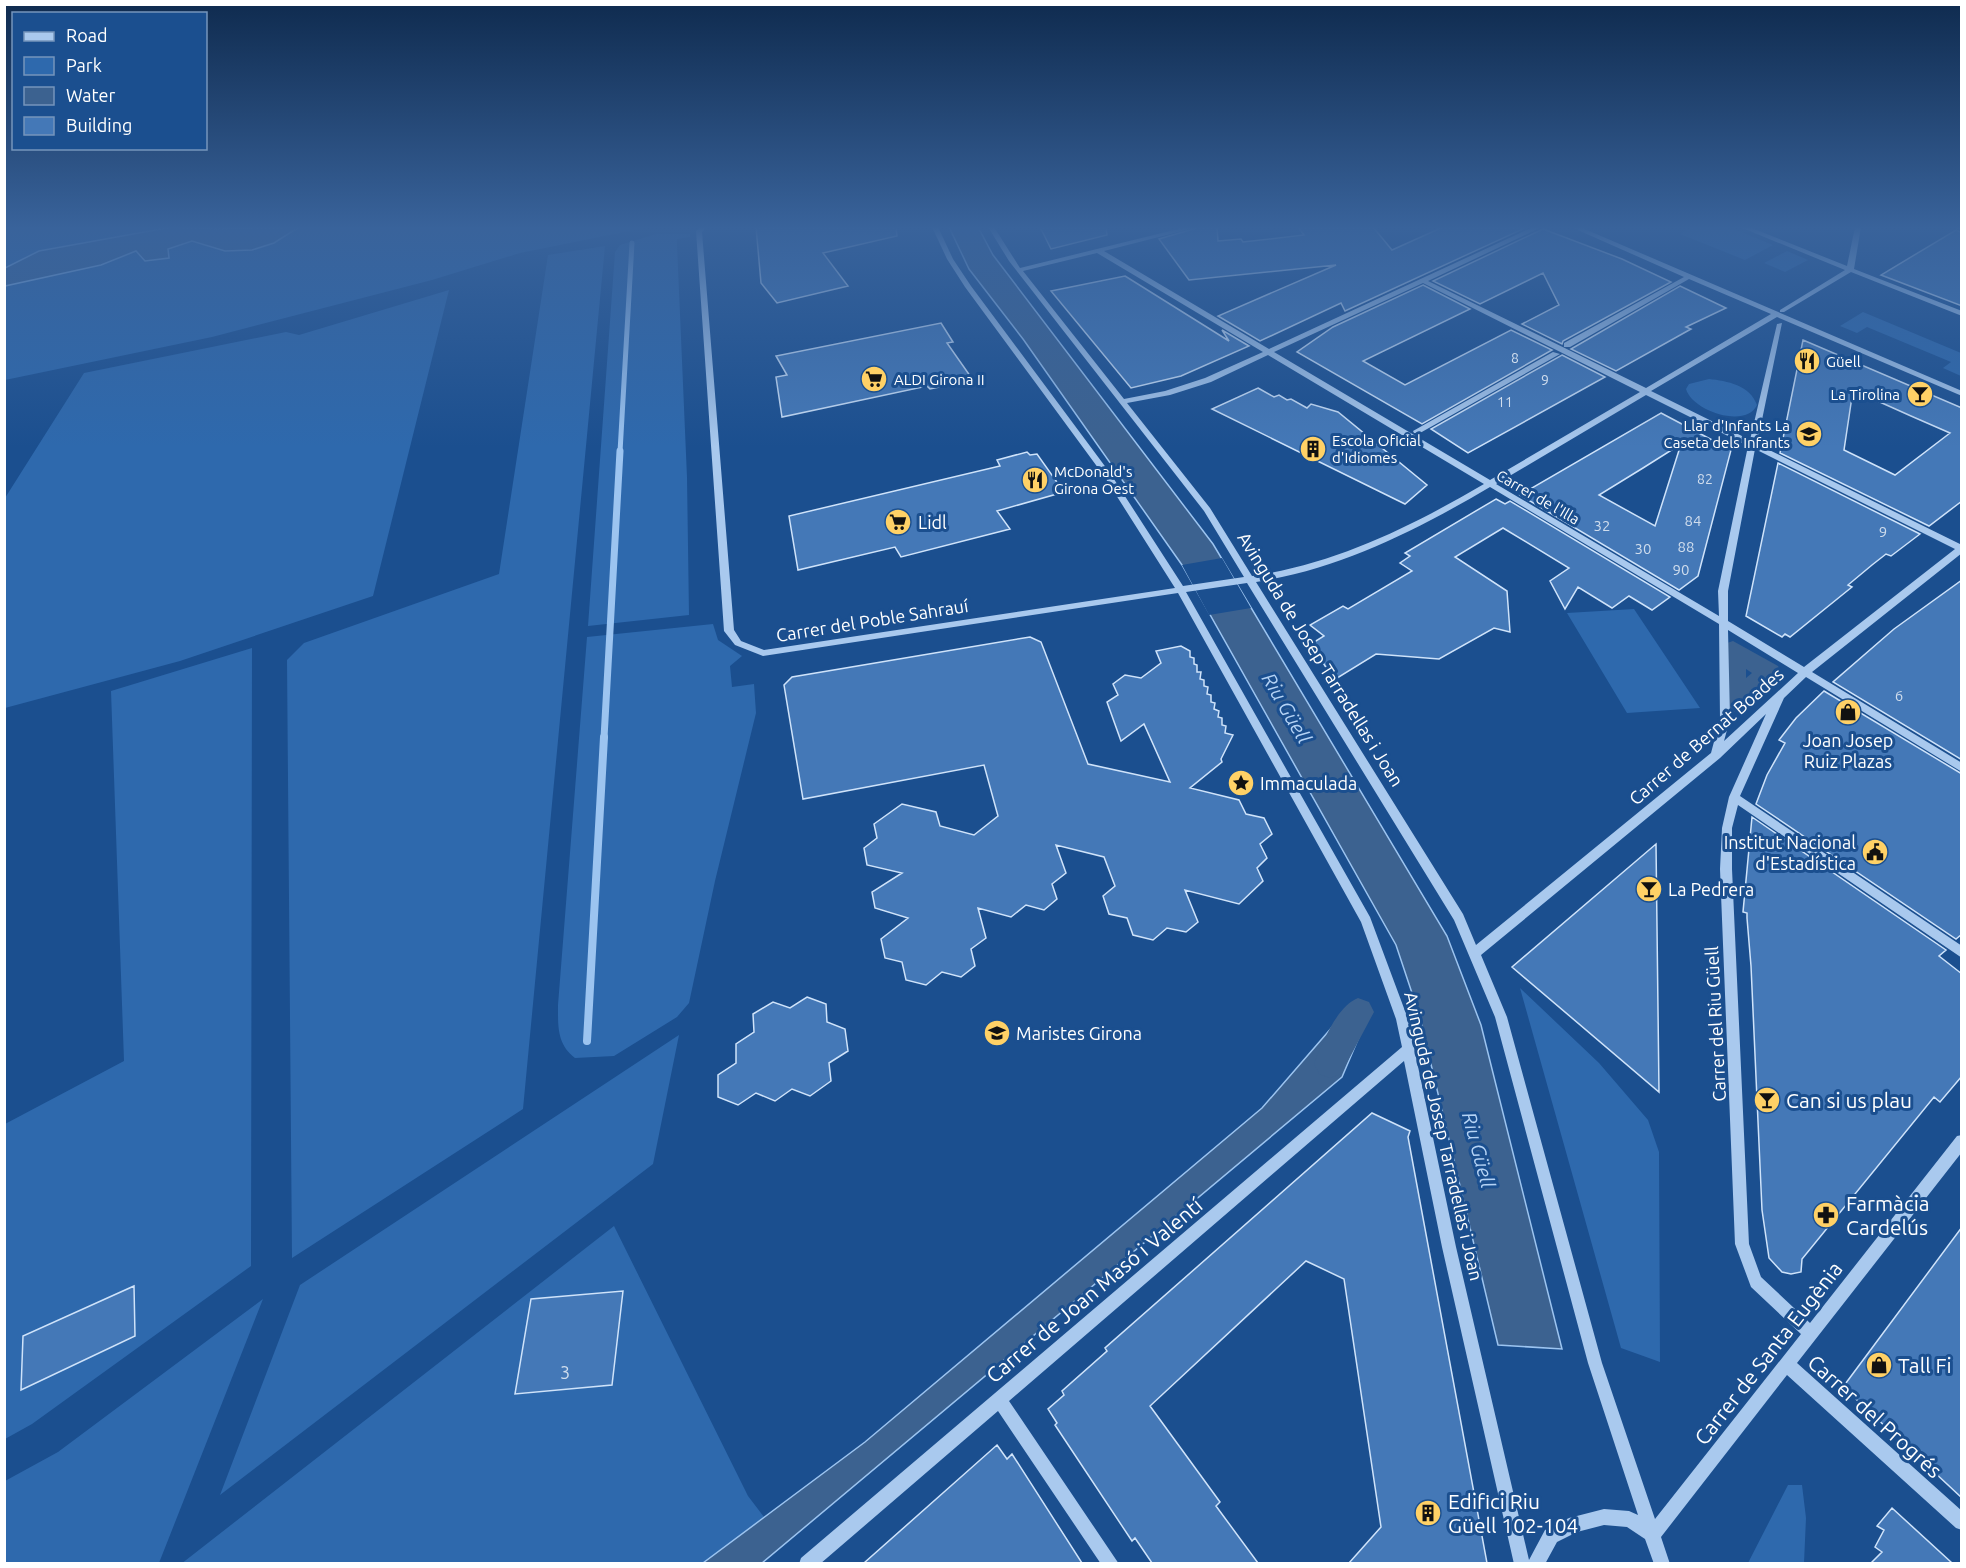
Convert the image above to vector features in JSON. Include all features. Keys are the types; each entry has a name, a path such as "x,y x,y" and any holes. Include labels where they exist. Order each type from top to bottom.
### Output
{"street":[{"name":"Carrer del Poble Sahrauí","path":"704,300 729,631 738,643 763,653 1187,590"},
{"name":"Avinguda de Josep Tarradellas i Joan","path":"978,300 1107,475 1187,590 1359,906 1393,990 1408,1050 1449,1247 1522,1563"},
{"name":"Avinguda de Josep Tarradellas i Joan","path":"1043,300 1207,510 1245,580 1431,869 1459,918 1501,1017 1595,1363 1662,1563"},
{"name":"Carrer de l'Illa","path":"1181,300 1723,622 1962,768"},
{"path":"1123,402 1188,387 1382,300"},
{"path":"1461,300 1961,548"},
{"path":"1567,345 1647,300"},
{"path":"1747,300 1962,394"},
{"path":"1187,590 1324,563 1364,549 1414,527 1801,300"},
{"path":"1927,300 1962,314"},
{"path":"1716,755 1725,719 1723,591 1752,445 1780,324"},
{"path":"1417,431 1556,354"},
{"name":"Carrer de Bernat Boades","path":"1475,953 1716,755 1804,673 1961,548"},
{"name":"Carrer del Riu Güell","path":"1779,697 1734,797 1727,828 1726,869 1742,1244 1756,1282 1811,1334"},
{"path":"1734,797 1962,952"},
{"name":"Carrer de Joan Masó i Valentí","path":"807,1563 1408,1050"},
{"name":"Carrer de Santa Eugènia","path":"1653,1534 1962,1141"},
{"name":"Carrer del Progrés","path":"1786,1364 1962,1522"},
{"path":"999,1399 1111,1563"},
{"path":"1536,1563 1551,1536 1575,1524 1604,1517 1629,1519 1653,1534"}],"green space":[{"path":"4,300 354,300 212,337 5,380"},
{"path":"415,300 446,300 373,596 180,661 5,708 5,498 84,373 286,332 299,335"},
{"path":"541,300 600,300 523,1109 292,1258 287,660 304,643 499,574"},
{"path":"612,300 680,300 687,477 689,615 588,626"},
{"path":"1863,312 1961,353 1961,376 1943,368 1951,362 1867,327 1857,333 1840,326"},
{"path":"1709,379 1737,385 1754,398 1757,405 1751,412 1742,416 1731,416 1708,410 1690,397 1686,389 1689,384"},
{"path":"1634,609 1700,708 1627,713 1567,613"},
{"path":"713,624 718,640 742,656 730,666 732,687 754,684 756,713 715,881 689,1003 677,1017 614,1056 575,1058 562,1041 558,1005 587,637"},
{"path":"252,648 251,1266 32,1424 5,1439 5,1124 124,1061 111,691","holes":["134,1286 135,1337 21,1389 23,1336"]},
{"path":"1520,988 1599,1063 1648,1120 1659,1152 1660,1362 1621,1348"},
{"path":"679,1035 653,1164 220,1495 300,1285"},
{"path":"614,1226 748,1496 764,1517 703,1563 181,1564","holes":["623,1292 612,1385 516,1394 531,1300"]},
{"path":"263,1299 159,1563 5,1563 5,1481 58,1452"},
{"path":"1788,1485 1802,1485 1806,1518 1804,1563 1748,1563"}],"water":[{"name":"Riu Güell","path":"993,300 1027,300 1213,544 1447,936 1481,1025 1562,1349 1498,1345 1419,1014 1396,945 1182,565 1023,339"},
{"path":"1334,1025 1359,1037 1342,1077 762,1563 703,1563 865,1442 1262,1108"}],"pier":[{"path":"1222,558 1251,608 1209,615 1182,565"}],"building":[{"path":"1059,300 1164,300 1229,341 1222,330 1249,346 1181,376 1131,388"},
{"path":"1255,300 1368,300 1345,311 1341,303 1260,341 1218,316"},
{"path":"1390,300 1453,300 1470,309 1363,361 1405,385 1511,330 1552,350 1422,424 1297,352 1333,327"},
{"path":"1472,300 1488,300 1480,304"},
{"path":"1557,300 1638,300 1563,341 1562,344 1522,324 1559,305"},
{"path":"1655,300 1710,300 1726,308 1686,327 1691,329 1616,371 1571,349"},
{"path":"1947,300 1962,300 1962,306"},
{"name":"ALDI Girona II","path":"941,323 953,342 947,343 973,380 930,389 927,386 782,417 776,377 787,375 776,356"},
{"path":"1803,340 1962,408 1962,501 1929,526 1780,453","holes":["1853,390 1950,433 1895,475 1844,450"]},
{"path":"1562,355 1605,377 1468,453 1431,429"},
{"name":"Escola Oficial d'Idiomes","path":"1258,388 1274,397 1279,395 1287,400 1291,399 1307,408 1311,404 1338,412 1427,485 1405,504 1212,409"},
{"path":"1661,413 1731,450 1698,576 1679,590 1520,495","holes":["1681,444 1655,526 1599,495"]},
{"name":"Lidl","path":"1027,452 1030,455 1037,454 1064,492 997,511 1010,529 901,557 895,547 798,570 789,516 1000,466 997,460"},
{"path":"1778,463 1920,534 1891,556 1886,554 1872,565 1848,585 1852,587 1790,637 1785,634 1782,637 1746,616"},
{"path":"1496,499 1505,504 1510,501 1670,597 1652,610 1629,596 1612,608 1578,587 1565,609 1550,581 1569,568 1503,528 1455,557 1507,591 1510,632 1494,628 1439,659 1376,654 1334,680 1311,644 1324,636 1310,625 1343,606 1348,609 1412,571 1400,563 1410,556 1405,553"},
{"path":"1962,580 1962,760 1833,682 1894,629"},
{"path":"1030,637 1041,642 1088,764 1170,782 1144,724 1121,741 1107,702 1118,695 1113,684 1125,675 1141,678 1161,663 1156,651 1181,646 1190,651 1190,657 1194,658 1194,664 1197,665 1197,672 1201,672 1200,679 1204,680 1204,686 1208,687 1207,694 1211,695 1211,702 1215,703 1214,709 1219,711 1218,717 1222,718 1222,725 1226,726 1225,733 1233,735 1221,759 1222,762 1190,788 1239,800 1246,814 1264,818 1272,834 1260,844 1267,858 1257,868 1263,881 1239,904 1185,890 1198,922 1186,932 1167,928 1153,940 1133,935 1127,918 1109,914 1103,896 1115,886 1104,857 1056,845 1066,873 1052,884 1057,899 1044,910 1026,905 1011,917 978,908 986,938 971,949 975,966 961,977 942,972 926,985 906,980 902,962 885,958 881,939 908,918 875,908 872,892 902,873 867,865 864,848 877,838 874,824 902,804 936,812 940,826 974,835 998,816 984,765 803,799 784,685 792,677"},
{"path":"1824,691 1962,774 1962,934 1956,939 1756,804 1767,775 1785,743 1779,740 1796,718"},
{"path":"1752,817 1946,950 1939,956 1962,974 1962,1076 1940,1102 1934,1097 1802,1259 1801,1272 1791,1274 1782,1272 1769,1258 1762,1210 1751,966 1747,913 1743,912"},
{"path":"1656,844 1659,1092 1512,967"},
{"path":"807,997 826,1004 827,1022 845,1029 848,1051 829,1063 831,1081 810,1096 792,1089 775,1101 756,1093 738,1105 718,1097 718,1075 736,1063 736,1044 754,1032 753,1014 773,1002 790,1008"},
{"path":"1372,1113 1410,1131 1408,1137 1487,1563 1349,1563 1381,1527 1344,1279 1306,1261 1150,1406 1220,1502 1216,1506 1258,1563 1152,1563 1135,1538 1132,1541 1055,1425 1057,1423 1048,1409 1064,1395 1062,1391 1107,1351 1105,1348"},
{"path":"1962,1227 1962,1498 1843,1387"},
{"path":"134,1286 135,1336 21,1390 23,1336"},
{"path":"623,1291 612,1385 515,1394 531,1299"},
{"path":"997,1445 1007,1459 1012,1454 1082,1563 864,1563"},
{"path":"1892,1508 1952,1563 1871,1563 1882,1552 1875,1547 1884,1530 1877,1526"}],"waterway":[{"path":"620,452 629,300"},
{"path":"604,738 620,451"},
{"path":"1733,650 1769,672 1734,703 1733,650"},
{"path":"587,1041 604,737"},
{"path":"1330,1063 1358,1012"}],"place":[{"name":"Güell","path":"1807,361"},
{"name":"ALDI Girona II","path":"874,379"},
{"name":"La Tirolina","path":"1920,394"},
{"name":"Llar d'Infants La Caseta dels Infants","path":"1809,434"},
{"name":"Escola Oficial d'Idiomes","path":"1313,449"},
{"name":"McDonald's Girona Oest","path":"1035,480"},
{"name":"Lidl","path":"898,522"},
{"name":"Joan Josep Ruiz Plazas","path":"1848,712"},
{"name":"Immaculada","path":"1241,783"},
{"name":"Institut Nacional d'Estadística","path":"1875,852"},
{"name":"La Pedrera","path":"1649,889"},
{"name":"Maristes Girona","path":"997,1033"},
{"name":"Can si us plau","path":"1767,1100"},
{"name":"Farmàcia Cardelús","path":"1826,1215"},
{"name":"Tall Fi","path":"1879,1365"},
{"name":"Edifici Riu Güell 102-104","path":"1428,1513"}]}
